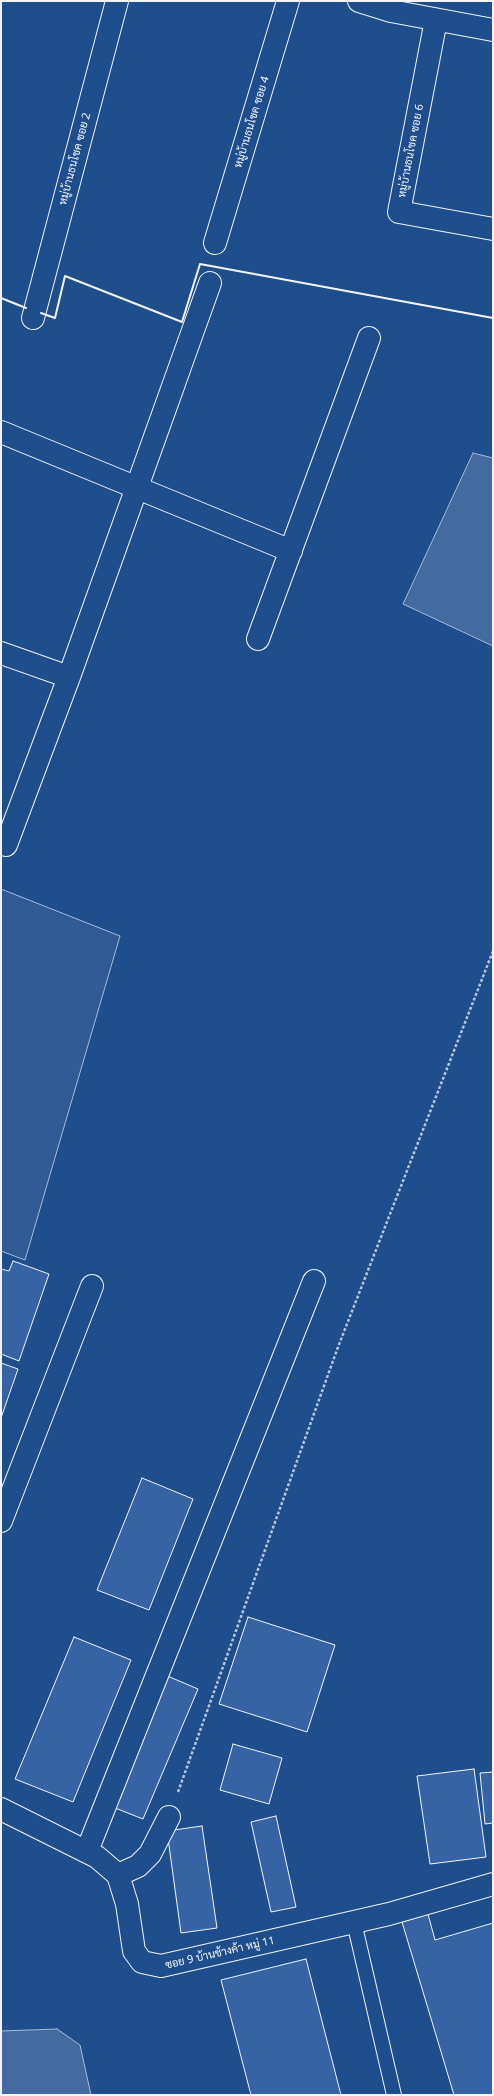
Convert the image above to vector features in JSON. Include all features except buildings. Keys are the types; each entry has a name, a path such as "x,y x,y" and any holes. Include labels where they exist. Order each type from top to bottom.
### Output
{"street":[{"name":"หมู่บ้านธนโชค ซอย 2","path":"32,318 117,1"},
{"name":"หมู่บ้านธนโชค ซอย 4","path":"215,243 288,1"},
{"path":"360,1 393,6 436,20 493,30"},
{"name":"หมู่บ้านธนโชค ซอย 6","path":"436,20 399,212 493,229"},
{"path":"6,845 69,677 210,283"},
{"path":"258,640 369,338"},
{"path":"1,432 291,551"},
{"path":"1,653 69,677"},
{"path":"86,1851 314,1281"},
{"path":"1,1521 92,1286"},
{"path":"1,1809 97,1857 118,1875 138,1866 150,1854 169,1817"},
{"name":"ซอย 9 บ้านช้างค้า หมู่ 11","path":"118,1875 126,1904 134,1951 142,1962 161,1966 354,1922 493,1884"}],"lane":[{"path":"354,1922 394,2095"}],"path":[{"path":"169,1817 338,1347 493,951"}],"shaded area":[{"path":"473,453 493,458 493,646 403,604"},
{"path":"1,889 120,936 25,1260 1,1251"},
{"path":"57,2029 80,2045 91,2095 1,2095 1,2031"}],"wall":[{"path":"41,313 55,318 65,276 182,322 200,264 493,318"},
{"path":"1,298 26,308"}]}
